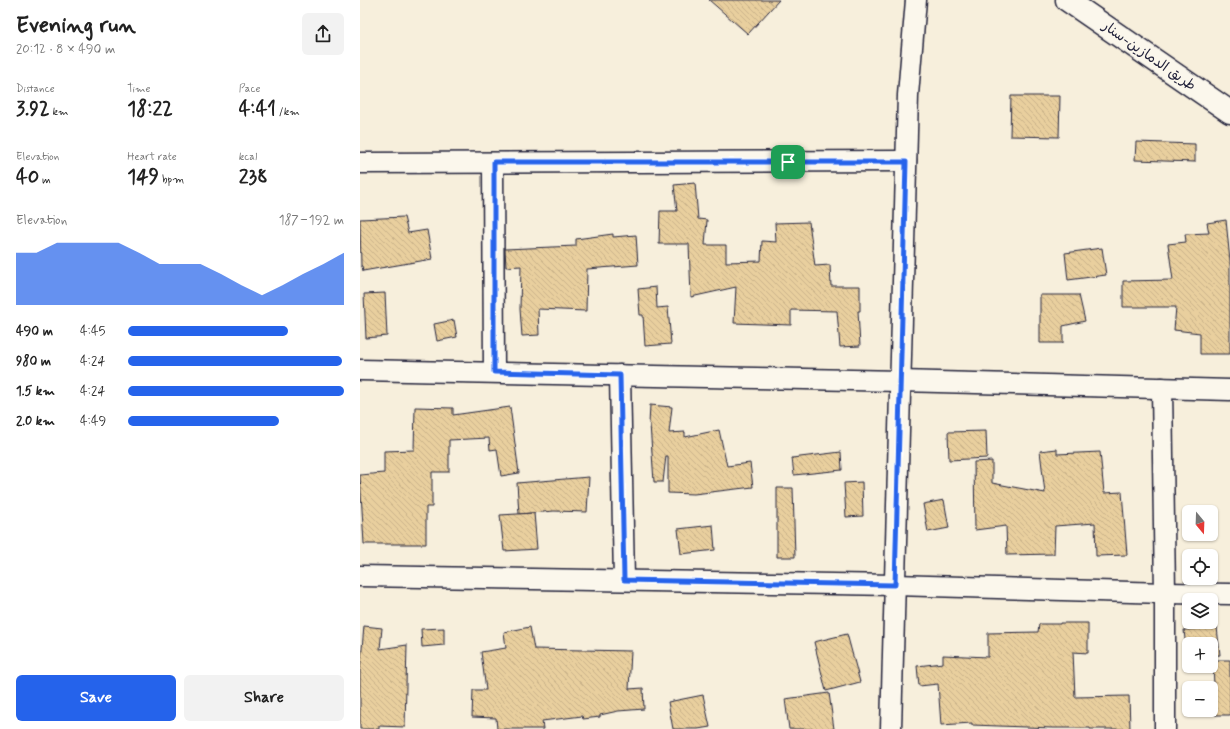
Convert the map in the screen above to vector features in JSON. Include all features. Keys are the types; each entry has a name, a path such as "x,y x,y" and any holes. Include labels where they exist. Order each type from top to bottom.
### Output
{"highway":[{"name":"طريق الدمازين-سنار","path":"1067,0 1230,112"}],"street":[{"path":"891,729 908,95 916,0"},
{"path":"494,162 494,372"},
{"path":"360,163 906,162"},
{"path":"360,370 900,381 1230,390"},
{"path":"620,375 624,580"},
{"path":"1162,388 1165,729"},
{"path":"360,576 895,585 1230,594"}],"building":[{"path":"709,0 779,0 748,34"},
{"path":"1011,96 1060,96 1059,137 1010,136"},
{"path":"1136,142 1195,144 1195,162 1135,160"},
{"path":"695,183 698,219 707,220 705,245 726,245 726,262 761,261 762,241 776,242 775,223 809,222 815,266 830,265 831,286 860,286 860,311 858,311 860,346 840,347 837,311 791,310 791,325 734,323 736,287 691,297 689,244 659,244 660,211 677,211 674,185"},
{"path":"404,217 408,233 427,230 432,259 363,271 361,266 360,219"},
{"path":"1226,220 1230,261 1230,354 1200,354 1200,333 1174,330 1176,307 1123,307 1123,281 1173,280 1168,244 1186,242 1185,234 1209,233 1207,223"},
{"path":"613,234 613,237 636,235 638,265 587,269 586,311 538,309 539,335 522,336 520,309 521,266 506,267 505,249 576,246 576,239"},
{"path":"1102,248 1106,275 1068,280 1065,253"},
{"path":"656,287 657,308 668,307 671,344 645,346 643,315 640,315 638,289"},
{"path":"385,293 387,336 366,338 364,294"},
{"path":"1040,295 1079,295 1085,321 1063,326 1063,343 1040,343"},
{"path":"454,320 457,337 437,341 434,324"},
{"path":"650,405 672,407 669,433 685,432 685,437 719,430 727,466 750,463 753,487 694,494 668,493 668,456 666,456 663,482 654,482 649,424"},
{"path":"415,407 453,408 453,415 510,407 519,473 501,476 497,449 490,450 489,438 449,440 449,472 432,472 432,507 426,507 426,544 364,544 360,475 384,473 384,451 414,450"},
{"path":"986,431 987,458 949,460 948,432"},
{"path":"1057,449 1057,454 1100,452 1104,493 1122,492 1127,555 1096,556 1095,523 1055,526 1054,554 1007,555 1006,526 975,530 974,462 992,461 992,483 1045,493 1040,451"},
{"path":"841,452 842,470 794,475 792,458"},
{"path":"589,477 587,512 554,511 519,514 517,483"},
{"path":"862,482 863,516 846,517 844,483"},
{"path":"777,488 793,488 795,557 777,557"},
{"path":"944,500 949,528 928,532 923,504"},
{"path":"534,513 537,549 504,551 500,515"},
{"path":"713,525 715,550 681,554 678,529"},
{"path":"1088,623 1088,653 1073,652 1075,697 1129,696 1130,729 972,725 972,723 941,725 938,684 919,686 917,666 943,663 943,655 988,657 988,633 1038,632 1039,624"},
{"path":"364,626 382,628 380,649 407,645 405,727 379,726 379,729 360,729 360,672"},
{"path":"530,627 534,649 631,651 629,689 643,688 644,709 618,711 600,715 600,717 583,719 582,716 542,721 543,729 497,729 496,718 472,717 473,690 486,690 481,652 506,648 504,632"},
{"path":"444,628 444,645 422,647 421,629"},
{"path":"1217,629 1220,655 1218,655 1218,637 1185,637 1184,630"},
{"path":"847,634 860,682 826,691 814,642"},
{"path":"1218,660 1230,660 1230,715 1218,715 1218,681 1214,681 1213,673 1218,673"},
{"path":"829,693 834,729 789,729 785,699"},
{"path":"703,695 710,727 698,729 673,729 668,702"}],"route":[{"path":"494,162 788,162 906,162 895,585 624,580 620,375 494,372 494,162"}]}
